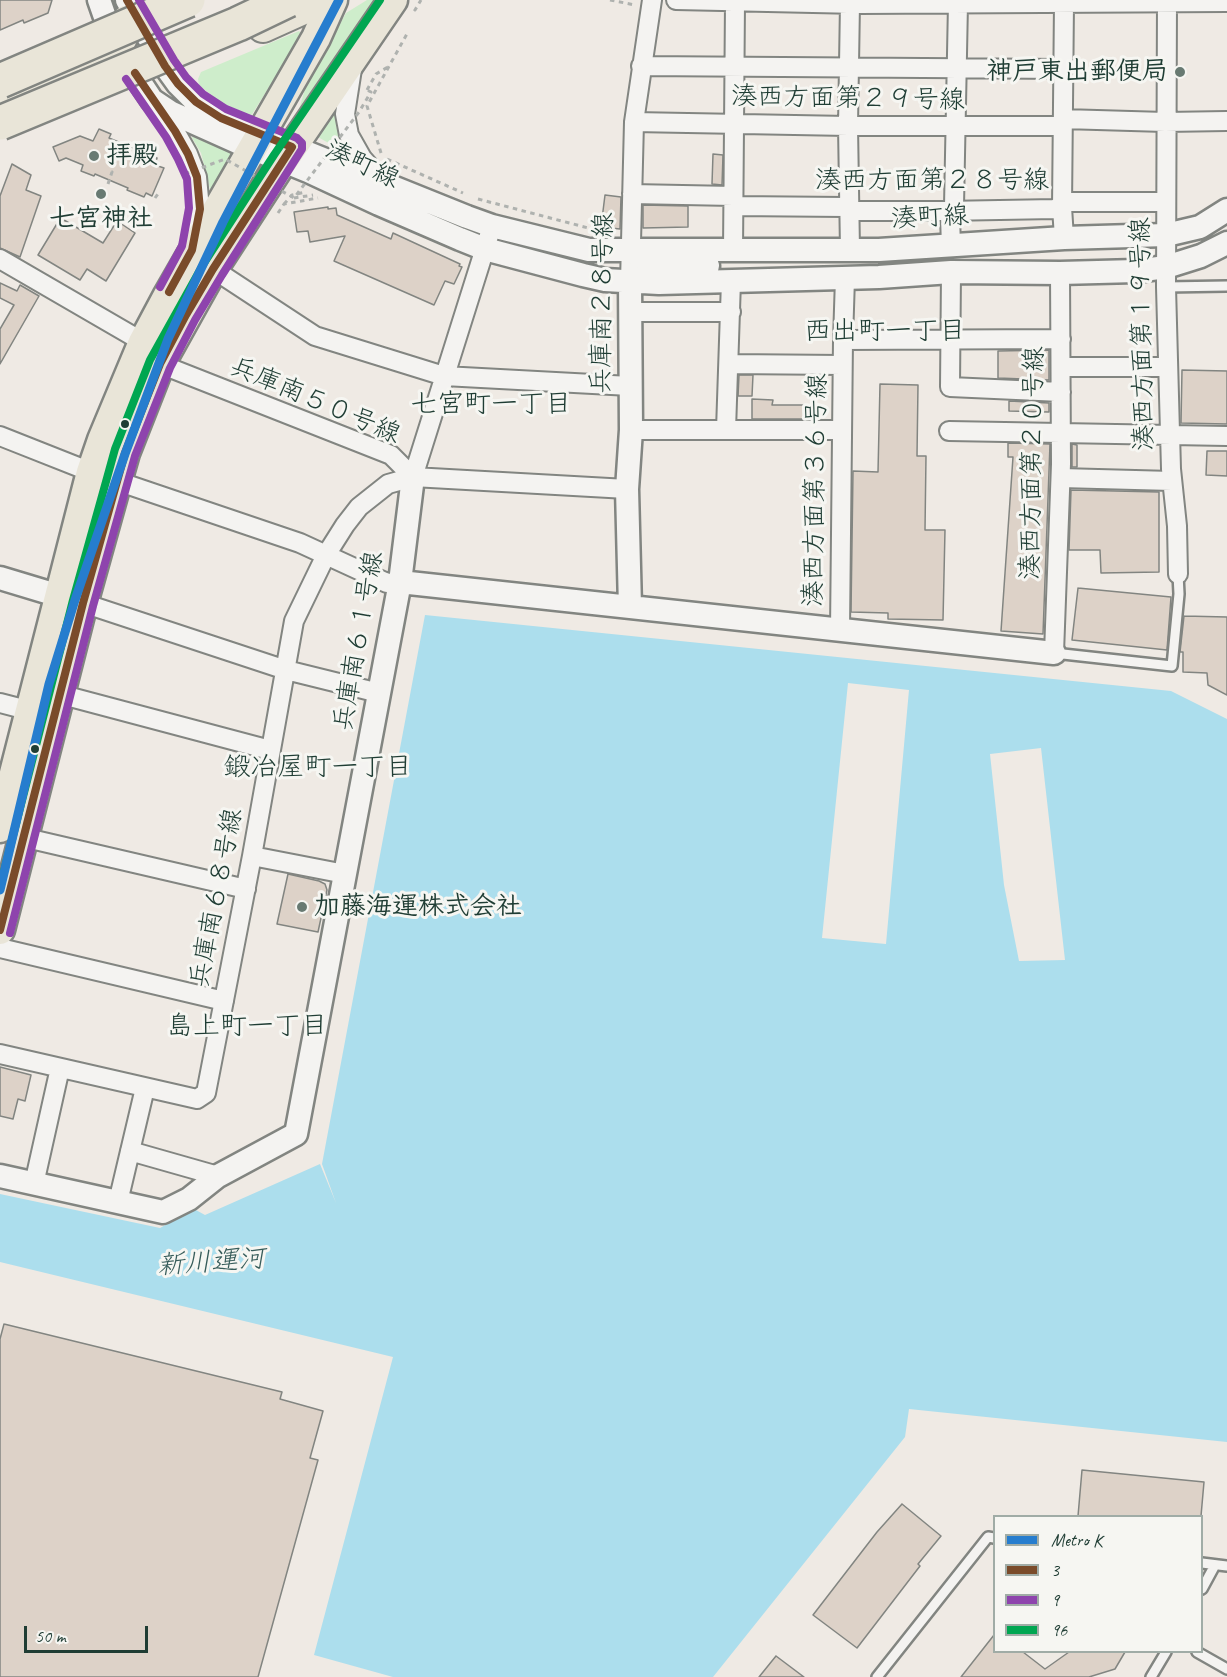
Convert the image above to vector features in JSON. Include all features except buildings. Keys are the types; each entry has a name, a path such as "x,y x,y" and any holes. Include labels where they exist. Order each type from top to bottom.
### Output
{"highway":[{"path":"0,63 117,15 164,0"},
{"path":"0,81 188,0"},
{"path":"0,123 238,24 288,0"},
{"path":"0,138 137,88 165,66 288,17 323,0"},
{"path":"0,102 89,63 117,15"},
{"path":"32,88 70,90 137,88"}],"main road":[{"path":"0,930 6,828 31,711 71,599 104,476 152,353 203,260 257,142 316,38 333,0"},
{"path":"203,260 287,154 393,0"},
{"path":"6,828 59,694 71,599"}],"street":[{"path":"676,0 850,3 1227,2"},
{"path":"733,251 734,68 739,2"},
{"name":"湊西方面第１９号線","path":"1167,2 1166,277 1170,436 1178,574"},
{"path":"850,3 850,250"},
{"path":"951,246 950,216 958,69 958,3"},
{"path":"1064,3 1065,69 1062,123 1064,238"},
{"name":"兵庫南２８号線","path":"630,607 627,489 631,429 630,282 634,122 651,4"},
{"name":"湊町線","path":"117,15 196,102 257,142"},
{"path":"117,15 137,88 176,130 197,177 203,260 315,336 444,376 630,386"},
{"path":"354,58 345,114 349,135 362,158 384,183"},
{"path":"641,66 1065,69"},
{"name":"湊町線","path":"137,88 180,117 287,154 384,183 492,226 590,250 850,250 1064,238 1166,235 1200,227 1227,210"},
{"name":"湊西方面第２９号線","path":"634,122 956,127 1227,121"},
{"name":"湊町線","path":"287,154 308,171 485,249 583,275 630,282 845,278 951,272 1136,271 1166,277 1227,243"},
{"name":"湊西方面第２８号線","path":"632,194 849,208 854,211 1055,209 1068,202 1166,202"},
{"path":"413,477 492,226"},
{"name":"湊町線","path":"631,250 658,267 746,265 799,270"},
{"name":"兵庫南５０号線","path":"0,259 152,353 391,456 413,477 627,489"},
{"name":"湊町線","path":"630,282 659,275 951,264 1136,262 1166,277"},
{"path":"951,272 950,387 1061,392"},
{"name":"湊西方面第２０号線","path":"1054,653 1061,478 1060,273"},
{"name":"湊西方面第３６号線","path":"840,630 845,278"},
{"path":"726,430 731,281"},
{"path":"631,312 731,312"},
{"path":"843,340 1061,339"},
{"path":"729,364 842,365"},
{"path":"1061,367 1168,367"},
{"path":"631,429 842,430"},
{"path":"949,431 1227,436"},
{"path":"0,436 104,476 300,543 387,583 400,582 1054,653"},
{"name":"兵庫南６８号線","path":"145,1088 197,1099 206,1093 246,889 294,621 326,555 359,507 388,484 413,477"},
{"name":"兵庫南６１号線","path":"0,1176 164,1212 189,1199 219,1176 296,1134 400,582 413,477"},
{"path":"1061,478 1172,481"},
{"path":"0,578 286,669 379,693"},
{"path":"59,694 270,750"},
{"path":"0,703 31,711"},
{"path":"6,828 246,889"},
{"path":"252,856 345,874"},
{"path":"0,948 224,1001"},
{"path":"0,1054 145,1088 118,1202"},
{"path":"34,1184 60,1068"},
{"path":"130,1151 219,1176"}],"lane":[{"path":"1166,277 1227,286"},
{"name":"湊西方面第１９号線","path":"1054,653 1172,666 1179,594 1178,574"},
{"path":"877,1677 988,1537 993,1538"},
{"path":"1203,1563 1227,1566"},
{"path":"1203,1587 1215,1565"},
{"path":"1151,1677 1165,1653"},
{"path":"1199,1653 1227,1669"}],"path":[{"path":"610,0 651,4"},
{"path":"408,32 367,106 383,158 464,193"},
{"path":"294,198 359,112 371,92 367,90 376,74 390,65"},
{"path":"185,174 225,159 294,198 314,195 313,190"},
{"path":"108,183 112,172 109,171"},
{"path":"155,198 160,191"},
{"path":"277,213 292,195 301,193"},
{"path":"284,204 320,197"},
{"path":"474,197 606,232"}],"green space":[{"path":"367,0 382,0 298,113 307,82 346,13"},
{"path":"299,31 302,34 251,116 220,102 199,85 198,79 201,72"},
{"path":"336,107 336,126 344,147 343,151 316,136"},
{"path":"194,131 238,151 211,193 201,153 192,138"}],"water":[{"name":"新川運河","path":"425,615 1171,691 1227,719 1227,1442 909,1409 905,1437 713,1677 393,1677 314,1655 393,1357 0,1262 0,1194 160,1228 194,1209 205,1215 320,1164 336,1203 322,1164","holes":["848,683 909,690 886,944 822,938","1041,748 1065,960 1019,961 1004,885 990,754"]}],"metro line":[{"name":"K","path":"0,890 49,684 125,454 168,339 223,222 339,0"}],"transit line":[{"name":"3","path":"0,930 83,603 125,453 160,364 186,315 292,147 221,118 196,102 178,84 165,66 127,0"},
{"name":"9","path":"10,933 93,606 135,456 170,368 195,320 302,149 302,143 297,138 226,109 203,94 186,77 174,60 139,0"},
{"name":"96","path":"0,887 73,600 115,449 150,360 204,263 274,155 380,0"},
{"name":"3","path":"135,73 175,131 188,154 197,177 200,209 192,250 169,292"},
{"name":"9","path":"126,79 166,137 187,179 189,208 182,246 160,287"}],"place":[{"name":"神戸東出郵便局","path":"1180,72"},
{"name":"拝殿","path":"94,156"},
{"name":"七宮神社","path":"101,194"},
{"name":"加藤海運株式会社","path":"302,907"}],"district":[{"name":"西出町一丁目","path":"885,332"},
{"name":"七宮町一丁目","path":"491,405"},
{"name":"鍛冶屋町一丁目","path":"318,768"},
{"name":"島上町一丁目","path":"247,1027"}]}
